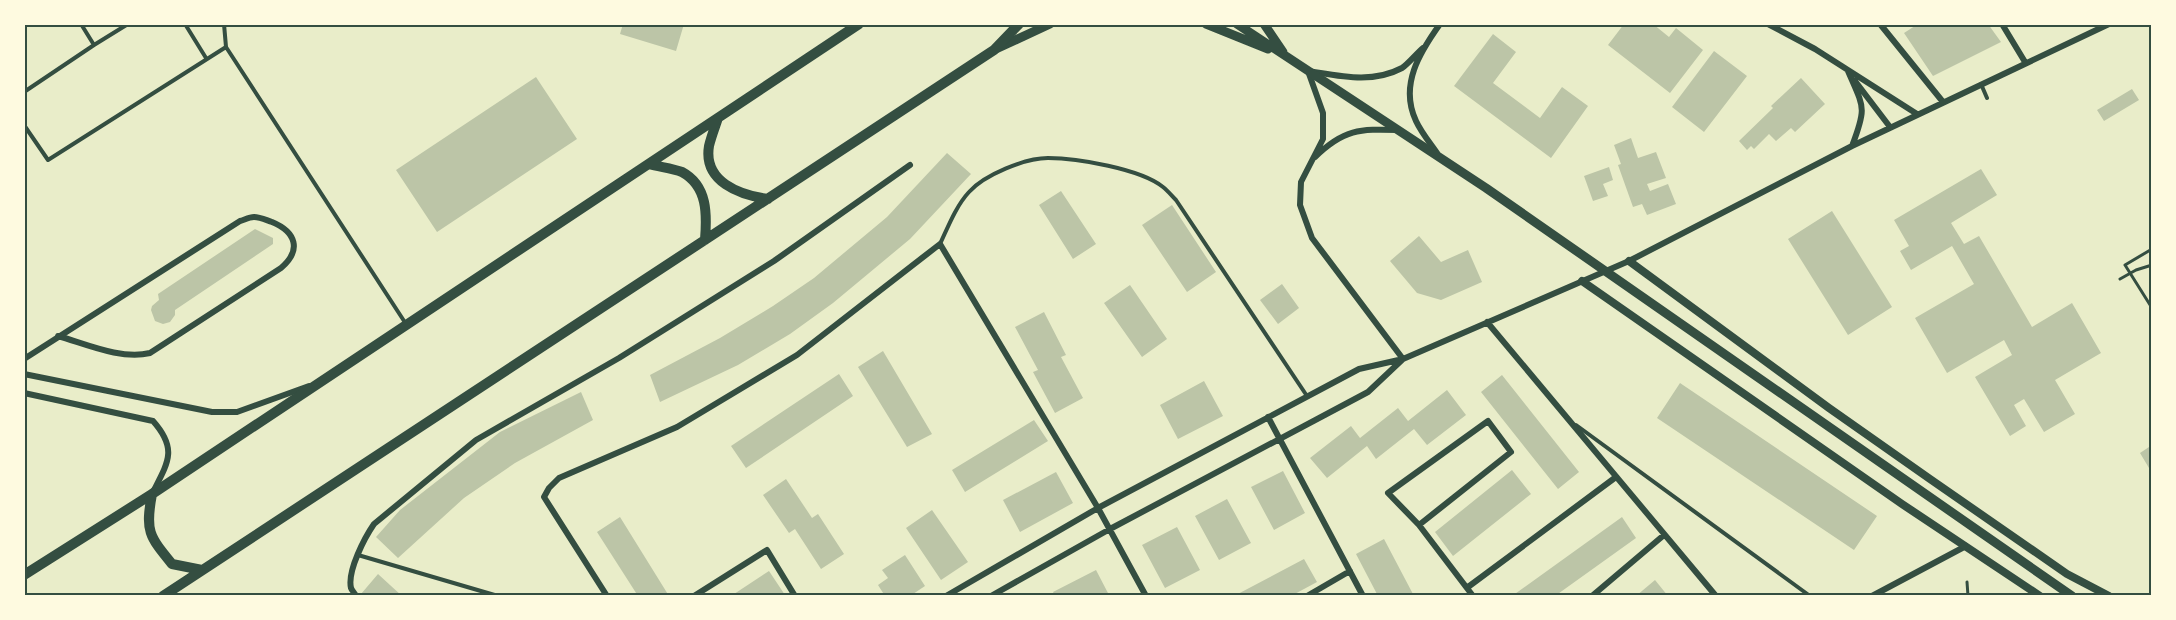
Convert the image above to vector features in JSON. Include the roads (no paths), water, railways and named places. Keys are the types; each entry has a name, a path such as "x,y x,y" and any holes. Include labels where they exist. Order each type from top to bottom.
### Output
{"main road":[{"path":"24,575 152,494 859,24"},
{"path":"994,50 1019,24"},
{"path":"163,596 994,50 1050,24"},
{"path":"1206,24 1286,57"},
{"path":"1238,24 1486,188 2072,596"},
{"path":"1264,24 1286,57"},
{"path":"718,118 709,147 710,163 715,174 734,191 768,199"},
{"path":"649,164 680,172 694,181 704,198 707,216 705,240"},
{"path":"152,494 147,519 154,542 172,564 202,570"}],"street":[{"path":"1439,158 1415,119 1411,98 1412,71 1423,48 1440,24"},
{"path":"1768,24 1815,49 1917,114"},
{"path":"1880,24 1943,102"},
{"path":"2002,24 2025,62"},
{"path":"946,596 1098,508 1359,369 1403,359 1629,261 1890,127 2108,24"},
{"path":"1403,359 1312,238 1300,205 1301,182 1323,139 1323,113 1308,71 1358,79 1383,76 1403,67 1423,48"},
{"path":"1848,70 1890,127"},
{"path":"1848,70 1862,103 1863,117 1852,146"},
{"path":"1310,162 1331,142 1351,132 1365,129 1398,130"},
{"path":"356,596 351,587 357,555 364,538 374,524 476,440 619,358 774,261 910,165"},
{"path":"24,359 58,336 240,221 253,217 264,219 289,233 294,243 294,251 290,260 281,268 150,353 137,356 58,336"},
{"path":"607,596 544,497 549,488 560,478 677,427 797,355 940,244 1098,508 1146,596"},
{"path":"1629,261 1930,479 2067,574 2109,596"},
{"path":"1582,281 2040,596"},
{"path":"1487,322 1716,596"},
{"path":"992,596 1110,529 1368,392 1403,359"},
{"path":"24,374 212,412 237,412 323,381"},
{"path":"24,393 153,421 165,434 170,454 164,472 152,494"},
{"path":"1268,417 1363,596"},
{"path":"1419,525 1511,452 1488,421 1388,493 1419,525 1473,596"},
{"path":"1468,587 1616,477"},
{"path":"1592,596 1664,535"},
{"path":"1872,596 1966,546"},
{"path":"694,596 768,550 795,596"},
{"path":"1307,596 1350,572"}],"lane":[{"path":"81,24 94,45"},
{"path":"24,92 128,24"},
{"path":"185,24 206,58"},
{"path":"224,24 226,47 406,325"},
{"path":"24,125 48,160 226,47"},
{"path":"1980,84 1987,98"},
{"path":"940,244 969,192 990,176 1026,162 1046,158 1065,159 1119,169 1145,177 1162,186 1176,200 1299,380 1307,396"},
{"path":"1572,422 1810,596"},
{"path":"357,555 498,596"}]}
